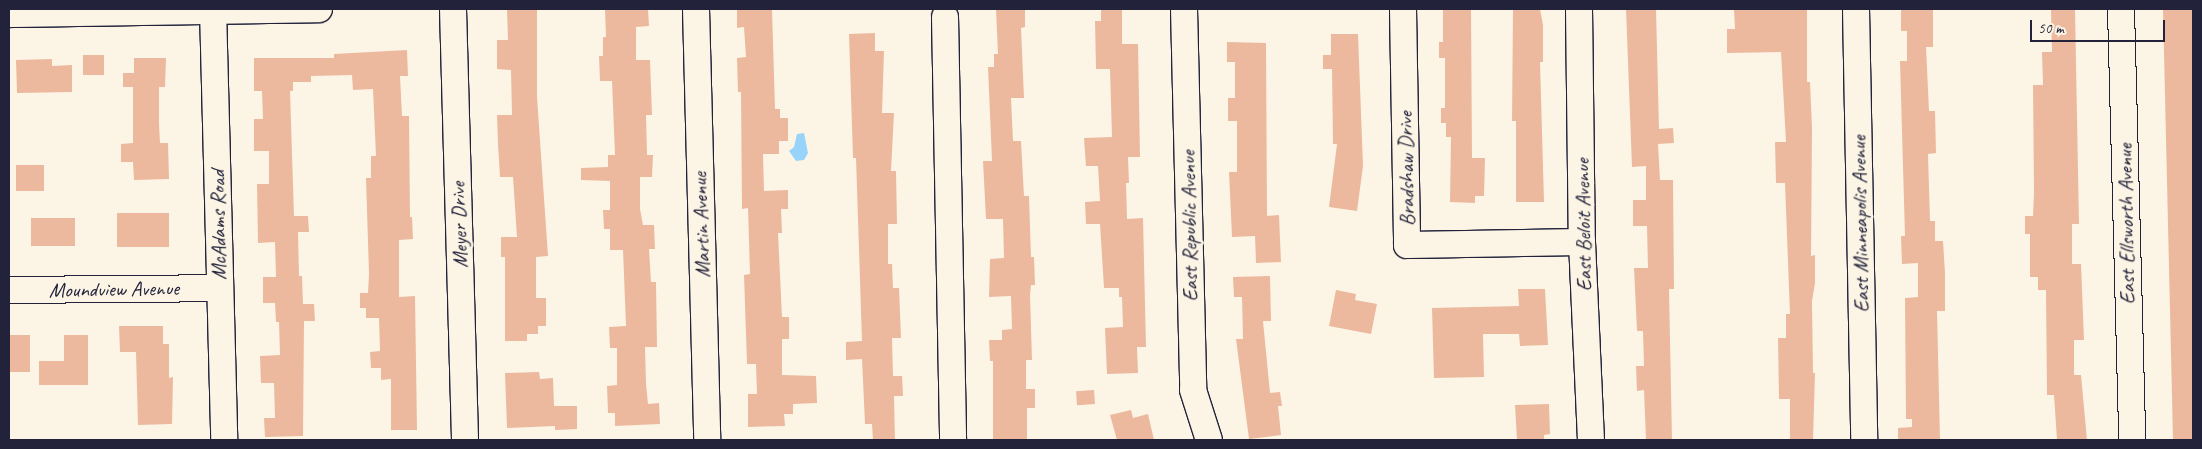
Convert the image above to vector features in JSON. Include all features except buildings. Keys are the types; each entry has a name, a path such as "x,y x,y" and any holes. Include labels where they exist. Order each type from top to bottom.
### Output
{"street":[{"path":"9,14 319,9"},
{"name":"Meyer Drive","path":"453,9 465,440"},
{"name":"Martin Avenue","path":"696,9 707,440"},
{"name":"East Republic Avenue","path":"1184,9 1194,390 1209,440"},
{"name":"Bradshaw Drive","path":"1404,9 1407,245 1582,242"},
{"name":"East Beloit Avenue","path":"1579,9 1582,242 1591,440"},
{"name":"East Minneapolis Avenue","path":"1856,9 1864,440"},
{"name":"East Ellsworth Avenue","path":"2121,9 2132,440"},
{"name":"McAdams Road","path":"213,11 224,440"},
{"path":"944,17 953,440"},
{"name":"Moundview Avenue","path":"9,290 220,288"}],"water":[{"path":"804,133 808,153 804,160 796,161 789,151 794,147 797,134"}]}
